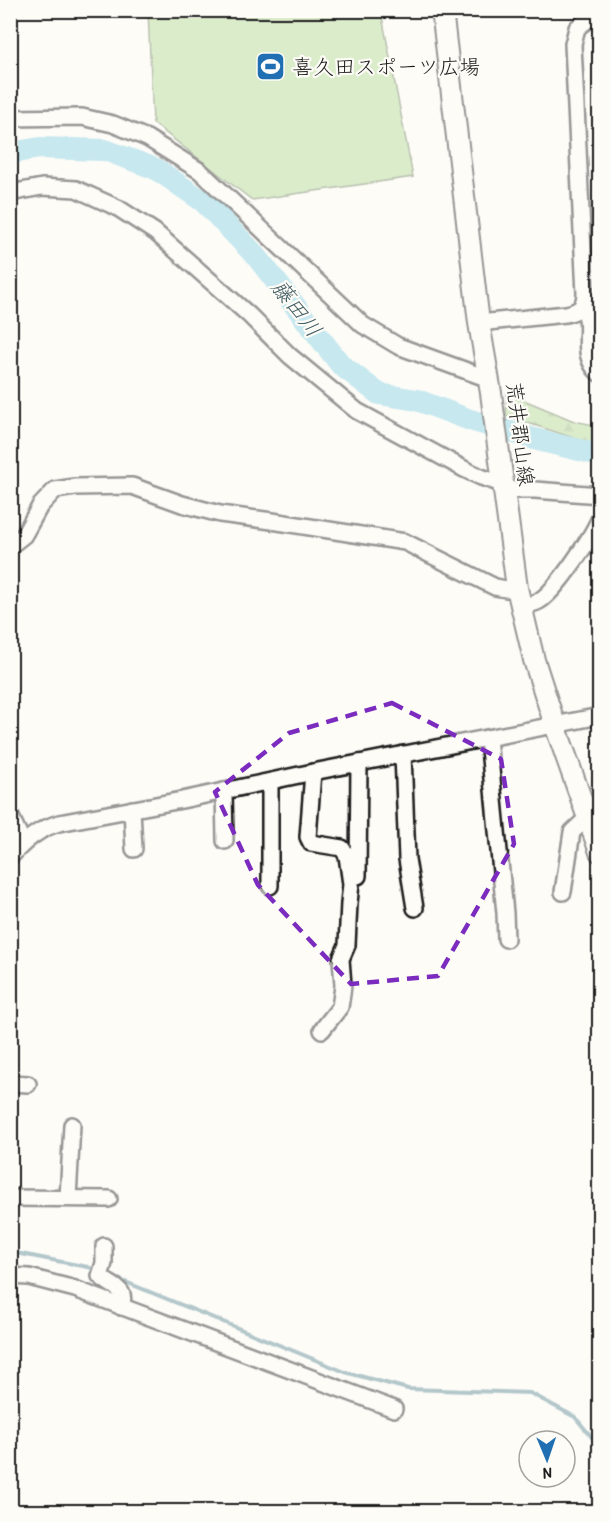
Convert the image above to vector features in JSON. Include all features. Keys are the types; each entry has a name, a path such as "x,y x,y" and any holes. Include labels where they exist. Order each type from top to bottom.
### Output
{"main road":[{"name":"荒井郡山線","path":"442,10 479,323 519,597 534,660 600,852"}],"street":[{"path":"600,16 591,17 577,28 573,44 585,294 583,306 587,315 589,361 600,374"},
{"path":"10,118 82,117 113,124 147,138 201,171 363,325 398,346 490,386"},
{"path":"10,193 42,187 76,189 118,208 155,232 249,315 290,356 357,411 464,469 535,490 600,495"},
{"path":"479,323 566,314 579,310 583,306"},
{"path":"10,546 24,535 40,506 55,490 75,487 132,486 182,504 220,514 405,542 495,587 538,602 558,583 600,518"},
{"path":"10,857 23,843 45,827 59,823 600,716"},
{"path":"488,738 507,939"},
{"path":"403,754 407,859 415,908"},
{"path":"358,888 359,763"},
{"path":"313,772 308,837 311,843 316,845 342,848 347,856 351,884 347,945 341,959 343,985 340,1007 322,1030"},
{"path":"270,782 270,886"},
{"path":"224,791 225,841"},
{"path":"132,809 134,849"},
{"path":"10,815 23,843"},
{"path":"563,892 572,832 587,818"},
{"path":"10,1083 28,1084"},
{"path":"68,1198 72,1125"},
{"path":"10,1198 108,1199"},
{"path":"104,1246 104,1263 100,1276 120,1289 123,1294 121,1307"},
{"path":"10,1276 29,1277 75,1289 393,1409"}],"highlighted area":[{"path":"392,703 501,759 514,844 438,976 351,984 258,885 215,792 289,733"}],"green space":[{"name":"喜久田スポーツ広場","path":"148,11 381,11 413,177 252,200 153,123"},
{"path":"600,47 599,143 593,48"},
{"path":"507,393 574,421 599,426 599,446 506,416"}],"waterway":[{"name":"藤田川","path":"10,153 40,148 105,150 156,169 204,202 257,257 341,365 379,394 417,400 470,420 600,455"},
{"path":"10,1253 88,1267 98,1271"},
{"path":"111,1276 345,1372 408,1389 530,1393 575,1417 600,1447"}],"place":[{"name":"喜久田スポーツ広場","path":"271,67"}]}
